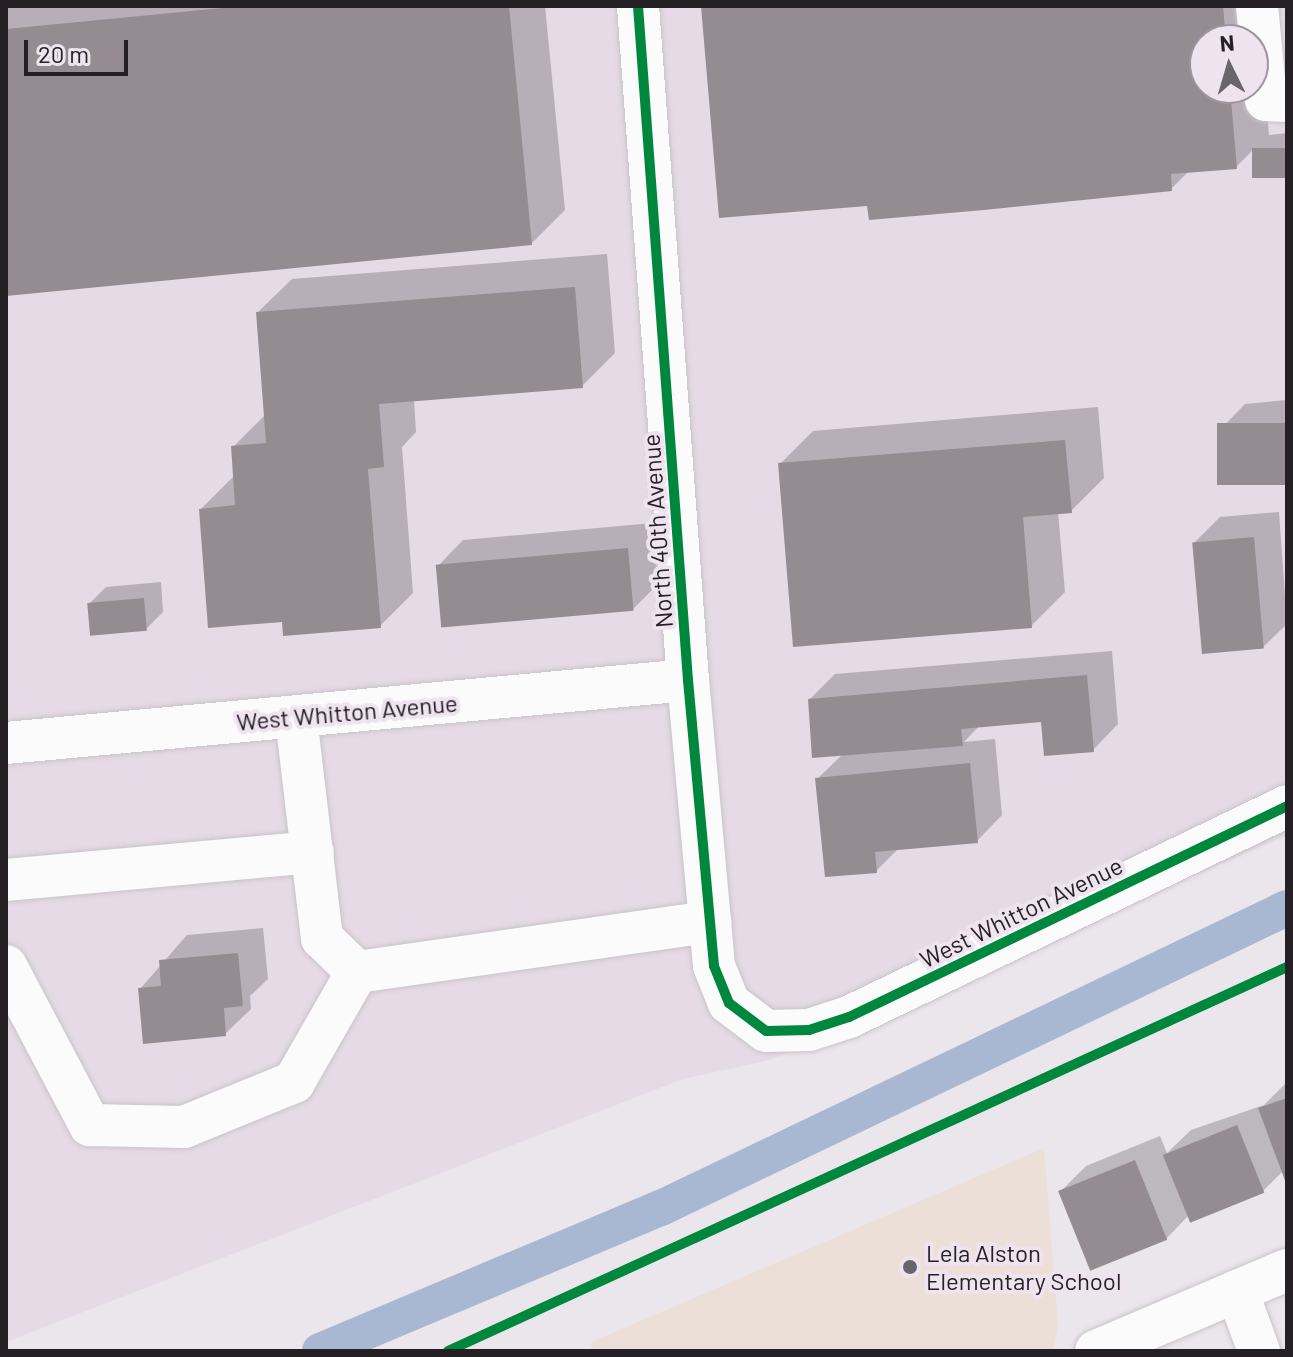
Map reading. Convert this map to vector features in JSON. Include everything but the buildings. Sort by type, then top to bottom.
[{"type":"street","name":"North 40th Avenue","points":[[638,6],[688,680],[714,966],[729,1003],[766,1031]]},
{"type":"street","points":[[1257,6],[1266,100],[1287,101]]},
{"type":"street","name":"West Whitton Avenue","points":[[6,743],[688,680]]},
{"type":"street","points":[[296,717],[322,938],[357,972]]},
{"type":"street","name":"West Whitton Avenue","points":[[766,1031],[809,1030],[849,1017],[1287,806]]},
{"type":"street","points":[[6,880],[313,852]]},
{"type":"street","points":[[357,972],[710,922]]},
{"type":"street","points":[[6,966],[90,1125],[184,1127],[294,1082],[357,972]]},
{"type":"street","points":[[1096,1351],[1287,1270]]},
{"type":"street","points":[[1237,1291],[1259,1351]]},
{"type":"shaded area","points":[[6,6],[1287,6],[1287,835],[770,1060],[683,1079],[6,1342]]},
{"type":"shaded area","name":"Lela Alston Elementary School","points":[[1044,1148],[1058,1325],[1053,1351],[592,1351],[591,1342]]},
{"type":"waterway","points":[[320,1351],[661,1208],[1287,908]]},
{"type":"cycle path","points":[[638,6],[688,680],[714,966],[729,1003],[766,1031],[809,1030],[849,1017],[1287,806]]},
{"type":"cycle path","points":[[448,1351],[1287,967]]},
{"type":"place","name":"Lela Alston Elementary School","points":[[910,1267]]}]
